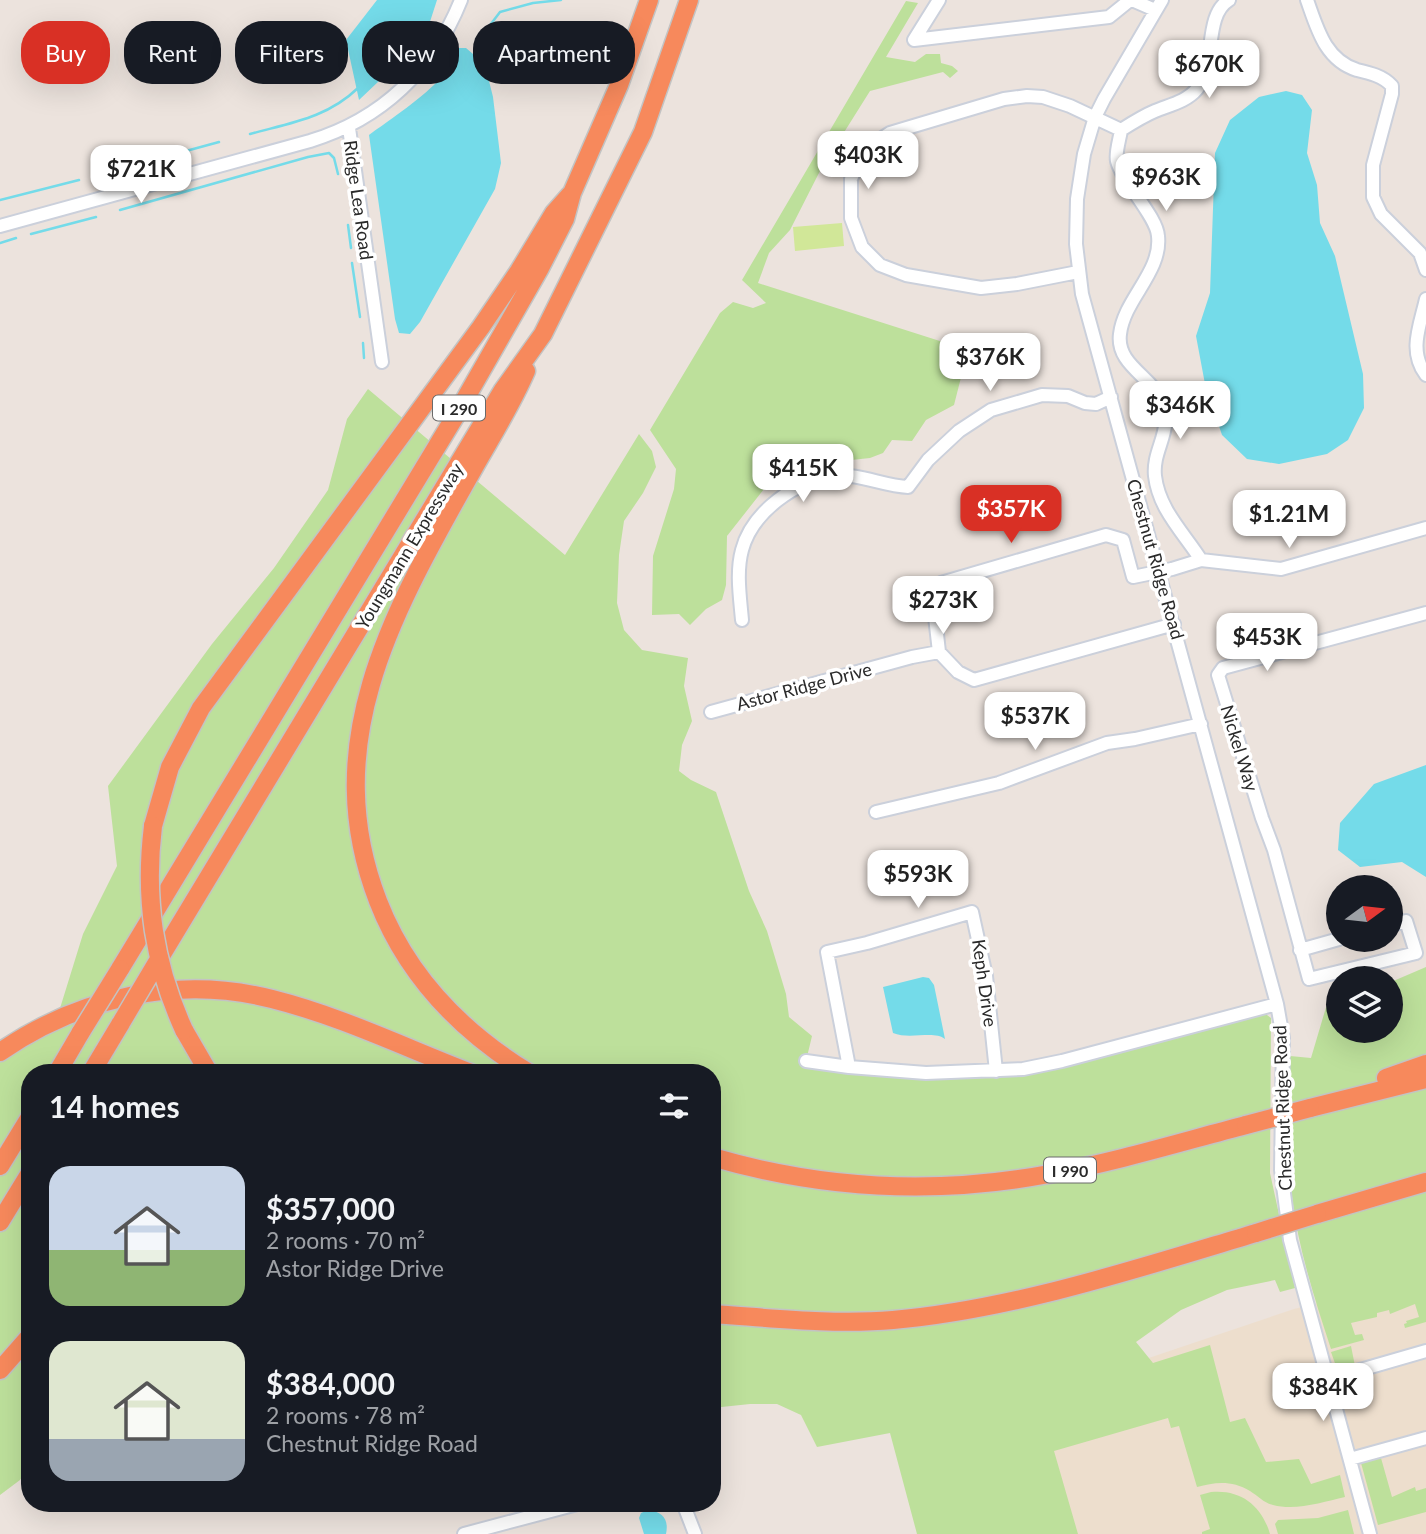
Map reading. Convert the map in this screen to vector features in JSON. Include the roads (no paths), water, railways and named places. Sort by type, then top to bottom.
[{"type":"highway","name":"Youngmann Expressway","points":[[62,1064],[516,312],[565,219],[572,193],[614,96],[649,0]]},
{"type":"highway","name":"Youngmann Expressway","points":[[96,1064],[503,390],[543,334],[643,132],[689,0]]},
{"type":"highway","points":[[204,1064],[184,1030],[163,978],[152,929],[149,880],[153,826],[170,767],[184,736],[205,701],[481,327],[554,213],[572,193]]},
{"type":"highway","points":[[516,1064],[464,1026],[430,990],[402,950],[380,907],[365,860],[356,811],[355,779],[361,714],[381,651],[453,506],[514,398],[543,334]]},
{"type":"highway","points":[[0,1052],[41,1026],[96,1004],[141,994],[205,989],[239,992],[289,1004],[447,1064]]},
{"type":"highway","points":[[1332,1102],[1426,1064]]},
{"type":"highway","name":"I 990","points":[[721,1159],[772,1172],[821,1180],[891,1186],[952,1186],[1005,1181],[1069,1171],[1426,1079]]},
{"type":"highway","points":[[0,1166],[21,1132]]},
{"type":"highway","points":[[721,1315],[794,1320],[891,1320],[949,1313],[1084,1284],[1426,1182]]},
{"type":"highway","points":[[0,1222],[21,1188]]},
{"type":"highway","points":[[0,1370],[21,1346]]},
{"type":"street","name":"Ridge Lea Road","points":[[382,362],[349,128],[388,101],[412,78],[437,48],[461,0]]},
{"type":"street","points":[[939,0],[914,40],[1109,18],[1131,0],[1158,5]]},
{"type":"street","points":[[1121,130],[1156,110],[1180,102],[1197,89],[1206,74],[1218,10],[1229,0]]},
{"type":"street","points":[[1307,0],[1318,30],[1334,57],[1343,65],[1383,78],[1392,86],[1373,165],[1373,197],[1381,214],[1420,253],[1426,270]]},
{"type":"street","name":"Chestnut Ridge Road","points":[[1158,5],[1095,117],[1084,154],[1077,199],[1078,272],[1277,1004],[1283,1038],[1282,1182],[1290,1240],[1370,1534]]},
{"type":"street","points":[[1078,272],[981,288],[906,275],[880,265],[862,247],[850,218],[851,179],[863,151],[890,132],[1004,99],[1043,97],[1121,130]]},
{"type":"street","points":[[0,226],[349,128]]},
{"type":"street","points":[[1121,130],[1117,160],[1159,234],[1157,256],[1123,319],[1119,338],[1130,366],[1155,388],[1163,402],[1167,423],[1155,463],[1155,479],[1176,528],[1201,560]]},
{"type":"street","points":[[1426,299],[1415,341],[1415,353],[1426,375]]},
{"type":"street","points":[[742,620],[738,585],[742,550],[753,525],[779,499],[802,484],[834,475],[908,487],[928,460],[959,430],[991,410],[1042,395],[1068,396],[1096,404],[1111,397]]},
{"type":"street","points":[[1174,624],[974,680],[958,672],[939,652],[933,599],[941,583],[1105,535],[1123,540],[1133,577],[1201,560],[1281,569],[1426,528]]},
{"type":"street","name":"Nickel Way","points":[[1404,922],[1416,953],[1309,979],[1274,850],[1218,675],[1223,668],[1426,613]]},
{"type":"street","name":"Astor Ridge Drive","points":[[711,712],[939,652]]},
{"type":"street","points":[[876,813],[999,783],[1107,743],[1201,724]]},
{"type":"street","name":"Keph Drive","points":[[849,1067],[827,952],[972,912],[986,976],[996,1071]]},
{"type":"street","points":[[1300,950],[1326,943]]},
{"type":"street","points":[[806,1061],[926,1073],[996,1071],[1062,1061],[1277,1004]]},
{"type":"street","points":[[1329,1379],[1426,1352]]},
{"type":"street","points":[[1350,1459],[1426,1438]]},
{"type":"street","points":[[464,1534],[547,1512]]},
{"type":"street","points":[[686,1512],[695,1534]]},
{"type":"water","points":[[377,0],[437,0],[430,21],[362,21],[362,84],[376,84],[359,100],[348,37]]},
{"type":"water","points":[[459,48],[466,48],[473,54],[473,84],[490,84],[501,163],[495,189],[420,322],[410,334],[399,333],[369,135],[435,84],[459,84]]},
{"type":"water","points":[[1286,91],[1302,95],[1312,110],[1307,153],[1317,185],[1320,223],[1335,256],[1363,374],[1364,408],[1348,440],[1327,454],[1279,464],[1247,459],[1222,435],[1205,384],[1196,336],[1210,293],[1215,153],[1230,120],[1259,97]]},
{"type":"water","points":[[1426,765],[1426,877],[1402,862],[1360,867],[1338,850],[1340,823],[1374,784]]},
{"type":"water","points":[[923,977],[929,978],[934,985],[945,1039],[935,1035],[907,1036],[893,1033],[883,987]]},
{"type":"water","points":[[658,1512],[664,1517],[667,1524],[666,1534],[644,1534],[639,1518],[641,1513]]},
{"type":"waterway","points":[[493,21],[500,12],[533,3],[561,0]]},
{"type":"waterway","points":[[250,134],[321,113],[358,88]]},
{"type":"waterway","points":[[109,172],[219,142]]},
{"type":"waterway","points":[[120,210],[329,153],[334,158],[338,174]]},
{"type":"waterway","points":[[0,200],[79,180]]},
{"type":"waterway","points":[[31,234],[96,217]]},
{"type":"waterway","points":[[348,225],[351,248]]},
{"type":"waterway","points":[[0,243],[16,238]]},
{"type":"waterway","points":[[352,263],[360,317]]},
{"type":"waterway","points":[[363,343],[364,358]]}]
